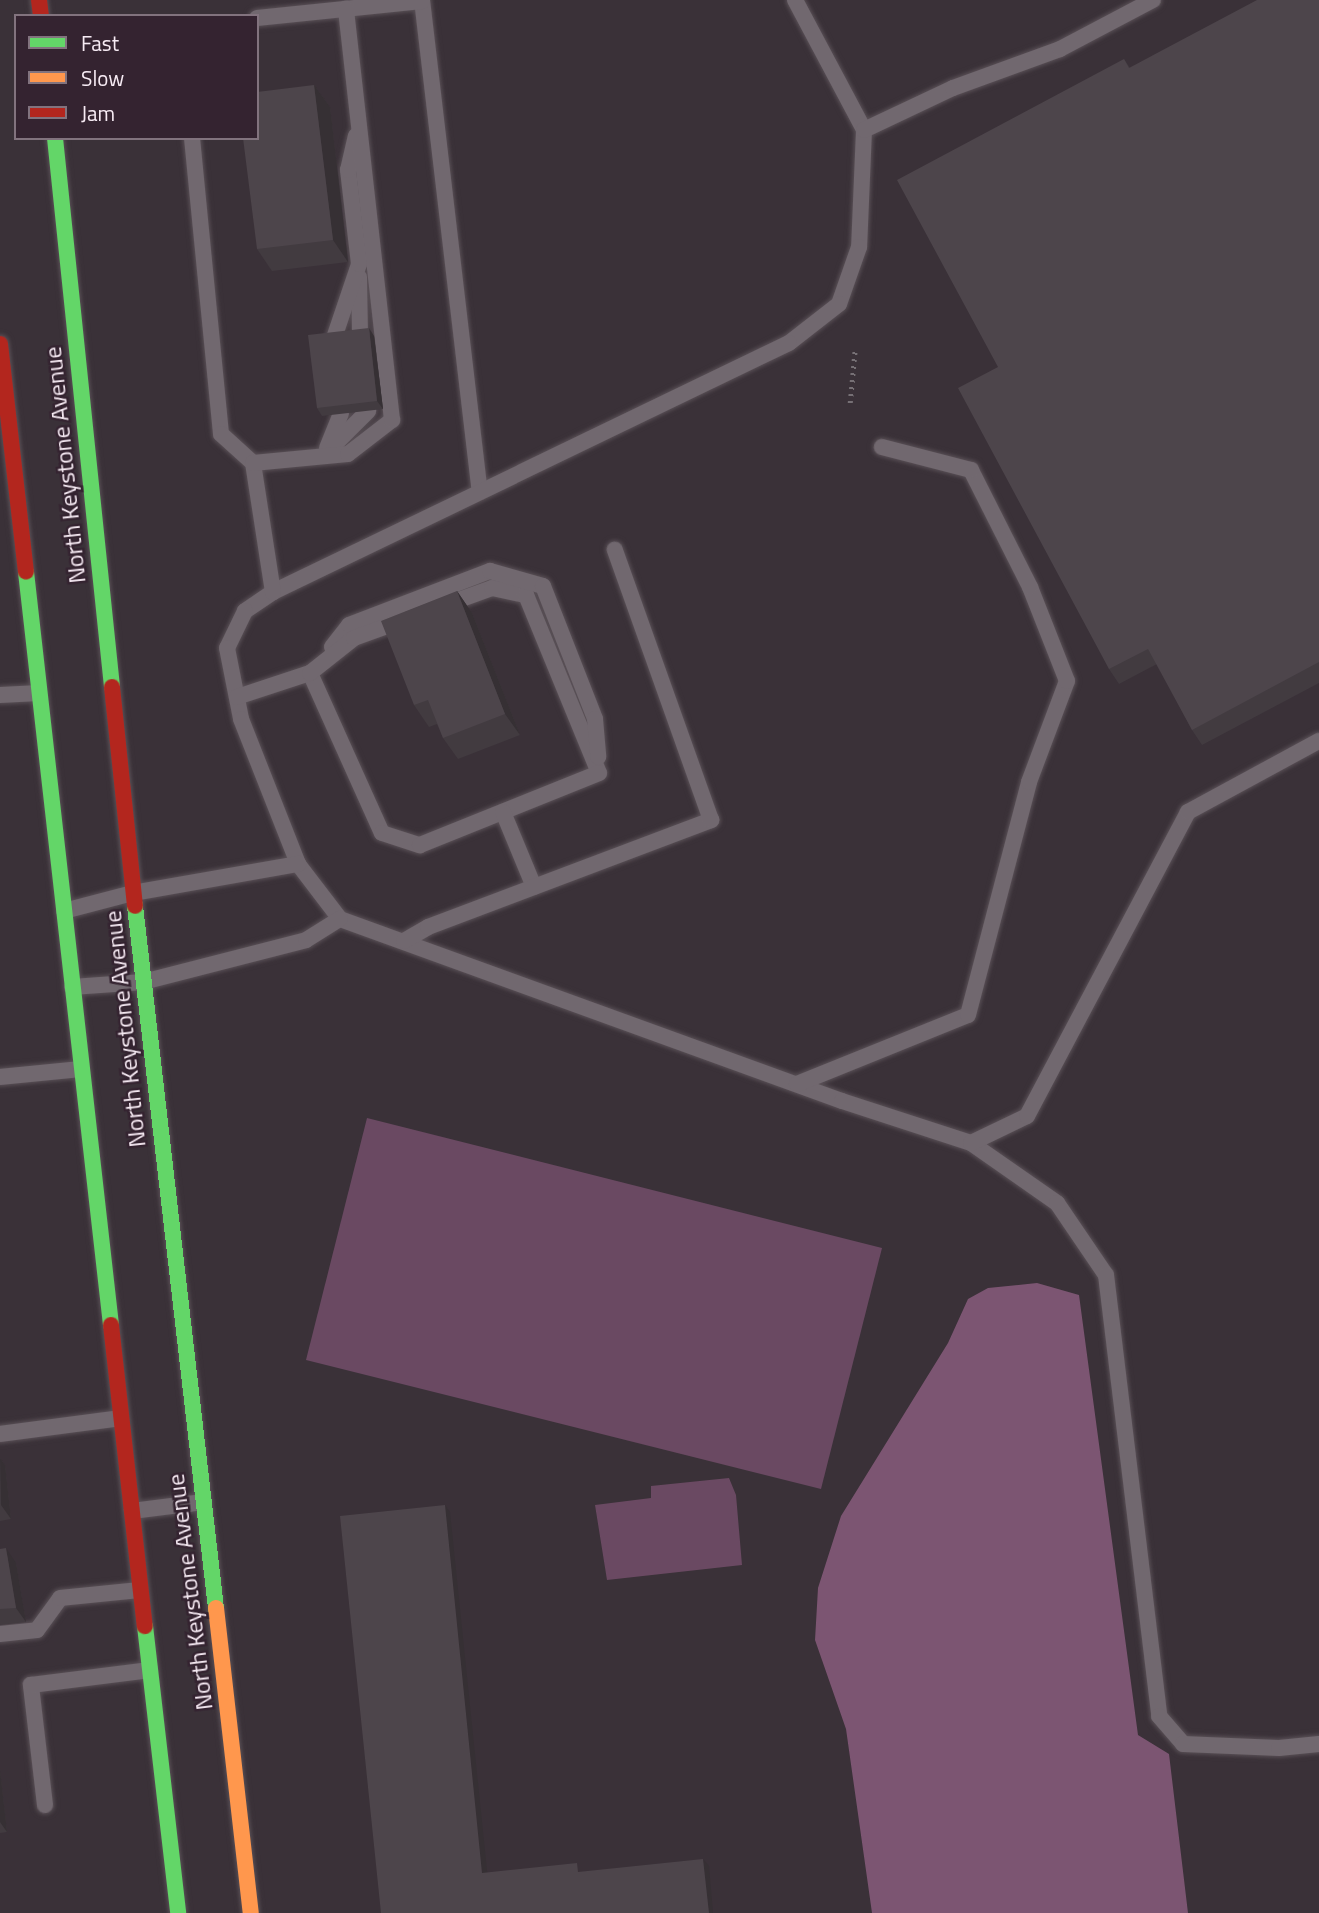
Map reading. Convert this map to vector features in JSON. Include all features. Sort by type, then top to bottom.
[{"type":"main road","name":"North Keystone Avenue","points":[[55,140],[133,893],[251,1913]]},
{"type":"main road","name":"North Keystone Avenue","points":[[0,344],[17,554],[39,692],[178,1913]]},
{"type":"lane","points":[[795,0],[864,131],[859,247],[839,304],[789,343],[272,592],[245,611],[227,648],[237,697],[298,864],[340,919],[797,1084],[971,1143],[1057,1203],[1106,1275],[1159,1716],[1183,1744],[1279,1748],[1319,1744]]},
{"type":"lane","points":[[864,131],[953,88],[1060,49],[1153,0]]},
{"type":"lane","points":[[259,18],[422,1],[480,492]]},
{"type":"lane","points":[[253,463],[348,454],[392,420],[346,9]]},
{"type":"lane","points":[[359,123],[348,170],[359,264],[360,337]]},
{"type":"lane","points":[[192,140],[221,434],[253,463],[272,592]]},
{"type":"lane","points":[[333,341],[359,264]]},
{"type":"lane","points":[[323,456],[368,411]]},
{"type":"lane","points":[[323,456],[341,414]]},
{"type":"lane","points":[[797,1084],[968,1015],[1030,782],[1067,681],[1030,587],[971,470],[882,447]]},
{"type":"lane","points":[[404,941],[534,887],[711,820],[615,550]]},
{"type":"lane","points":[[237,697],[310,673],[354,638],[492,588],[526,595],[587,721],[599,773],[420,845],[382,833],[310,673]]},
{"type":"lane","points":[[0,695],[39,692]]},
{"type":"lane","points":[[971,1143],[1027,1116],[1188,812],[1319,741]]},
{"type":"lane","points":[[503,812],[534,887]]},
{"type":"lane","points":[[63,911],[133,893],[298,864]]},
{"type":"lane","points":[[72,986],[143,982],[306,940],[340,919]]},
{"type":"lane","points":[[0,1077],[81,1069]]},
{"type":"lane","points":[[0,1434],[121,1418]]},
{"type":"lane","points":[[131,1511],[203,1502]]},
{"type":"lane","points":[[0,1634],[37,1630],[60,1598],[140,1590]]},
{"type":"lane","points":[[45,1805],[30,1685],[150,1670]]},
{"type":"path","points":[[850,403],[855,349]]},
{"type":"shaded area","points":[[367,1118],[882,1248],[821,1489],[306,1360]]},
{"type":"shaded area","points":[[1037,1283],[1079,1295],[1138,1735],[1169,1754],[1188,1913],[872,1913],[846,1729],[815,1640],[818,1588],[841,1516],[948,1343],[968,1299],[988,1288]]},
{"type":"shaded area","points":[[729,1478],[736,1495],[742,1565],[607,1580],[595,1505],[651,1498],[651,1486]]},
{"type":"building","points":[[1257,0],[1319,0],[1319,662],[1192,730],[1148,649],[1109,669],[958,388],[998,367],[897,180],[1124,59],[1129,68]]},
{"type":"building","points":[[314,85],[333,240],[257,249],[243,140],[259,140],[259,92]]},
{"type":"building","points":[[369,328],[377,401],[317,408],[308,335]]},
{"type":"building","points":[[457,591],[505,714],[443,738],[428,700],[414,705],[381,621]]},
{"type":"building","points":[[445,1505],[482,1873],[577,1863],[578,1872],[703,1859],[709,1913],[381,1913],[340,1516]]},
{"type":"building","points":[[6,1548],[16,1608],[0,1609],[0,1549]]},
{"type":"traffic: fast","points":[[55,140],[112,687]]},
{"type":"traffic: fast","points":[[26,572],[111,1325]]},
{"type":"traffic: fast","points":[[135,906],[216,1608]]},
{"type":"traffic: fast","points":[[145,1626],[178,1913]]},
{"type":"traffic: slow","points":[[216,1608],[251,1913]]},
{"type":"traffic: jam","points":[[39,0],[41,14]]},
{"type":"traffic: jam","points":[[0,344],[26,572]]},
{"type":"traffic: jam","points":[[112,687],[135,906]]},
{"type":"traffic: jam","points":[[111,1325],[145,1626]]}]
